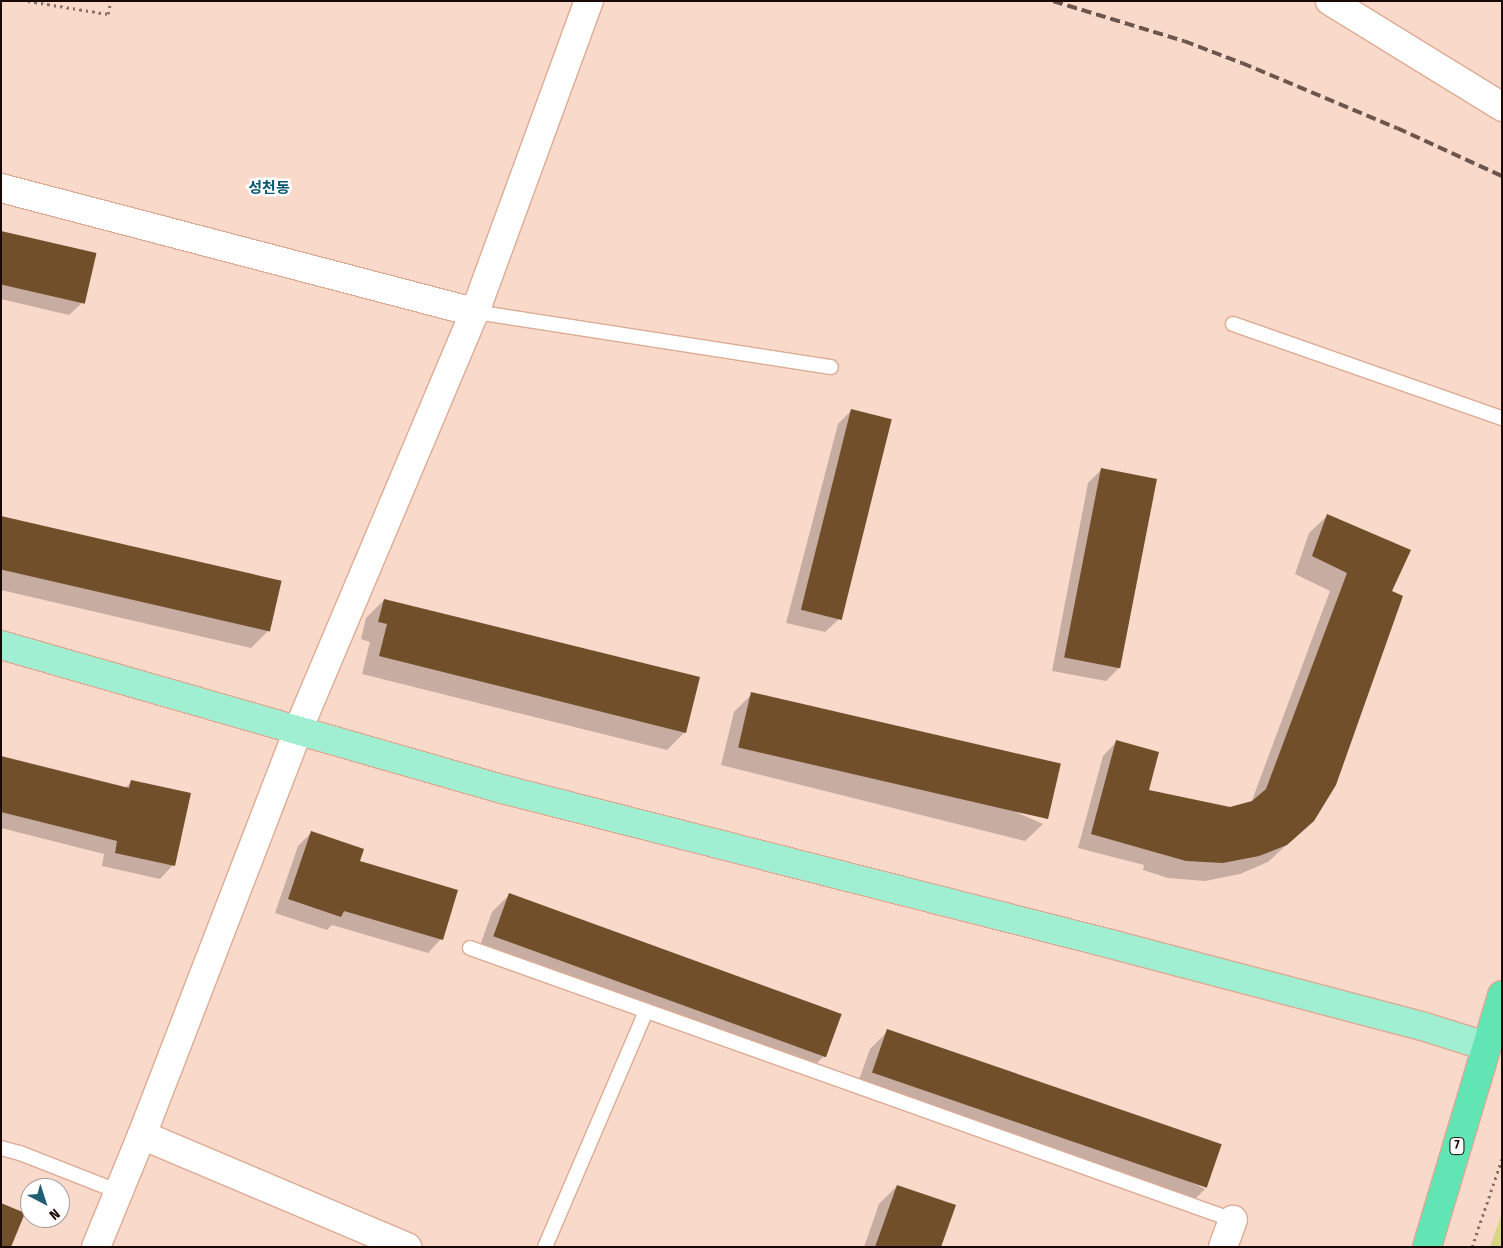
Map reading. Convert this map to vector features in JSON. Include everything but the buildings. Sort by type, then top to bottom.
[{"type":"highway","name":"7","points":[[1427,1247],[1502,995]]},
{"type":"main road","points":[[1,645],[502,789],[1111,944],[1422,1026],[1486,1046]]},
{"type":"street","points":[[96,1247],[142,1135],[298,730],[476,312],[589,1]]},
{"type":"street","points":[[1330,1],[1502,107]]},
{"type":"street","points":[[1,188],[476,312]]},
{"type":"street","points":[[142,1135],[407,1247]]},
{"type":"street","points":[[1223,1247],[1233,1220]]},
{"type":"lane","points":[[476,312],[831,367]]},
{"type":"lane","points":[[1233,324],[1502,418]]},
{"type":"lane","points":[[470,948],[1233,1220]]},
{"type":"lane","points":[[545,1247],[646,1011]]},
{"type":"lane","points":[[1,1148],[20,1153],[118,1191]]},
{"type":"path","points":[[28,1],[108,14],[111,1]]},
{"type":"path","points":[[1472,1247],[1502,1159]]},
{"type":"shaded area","points":[[1502,1213],[1502,1247],[1490,1247]]},
{"type":"railway","points":[[1053,1],[1184,41],[1242,63],[1397,128],[1502,176]]},
{"type":"district","name":"성천동","points":[[269,189]]}]
